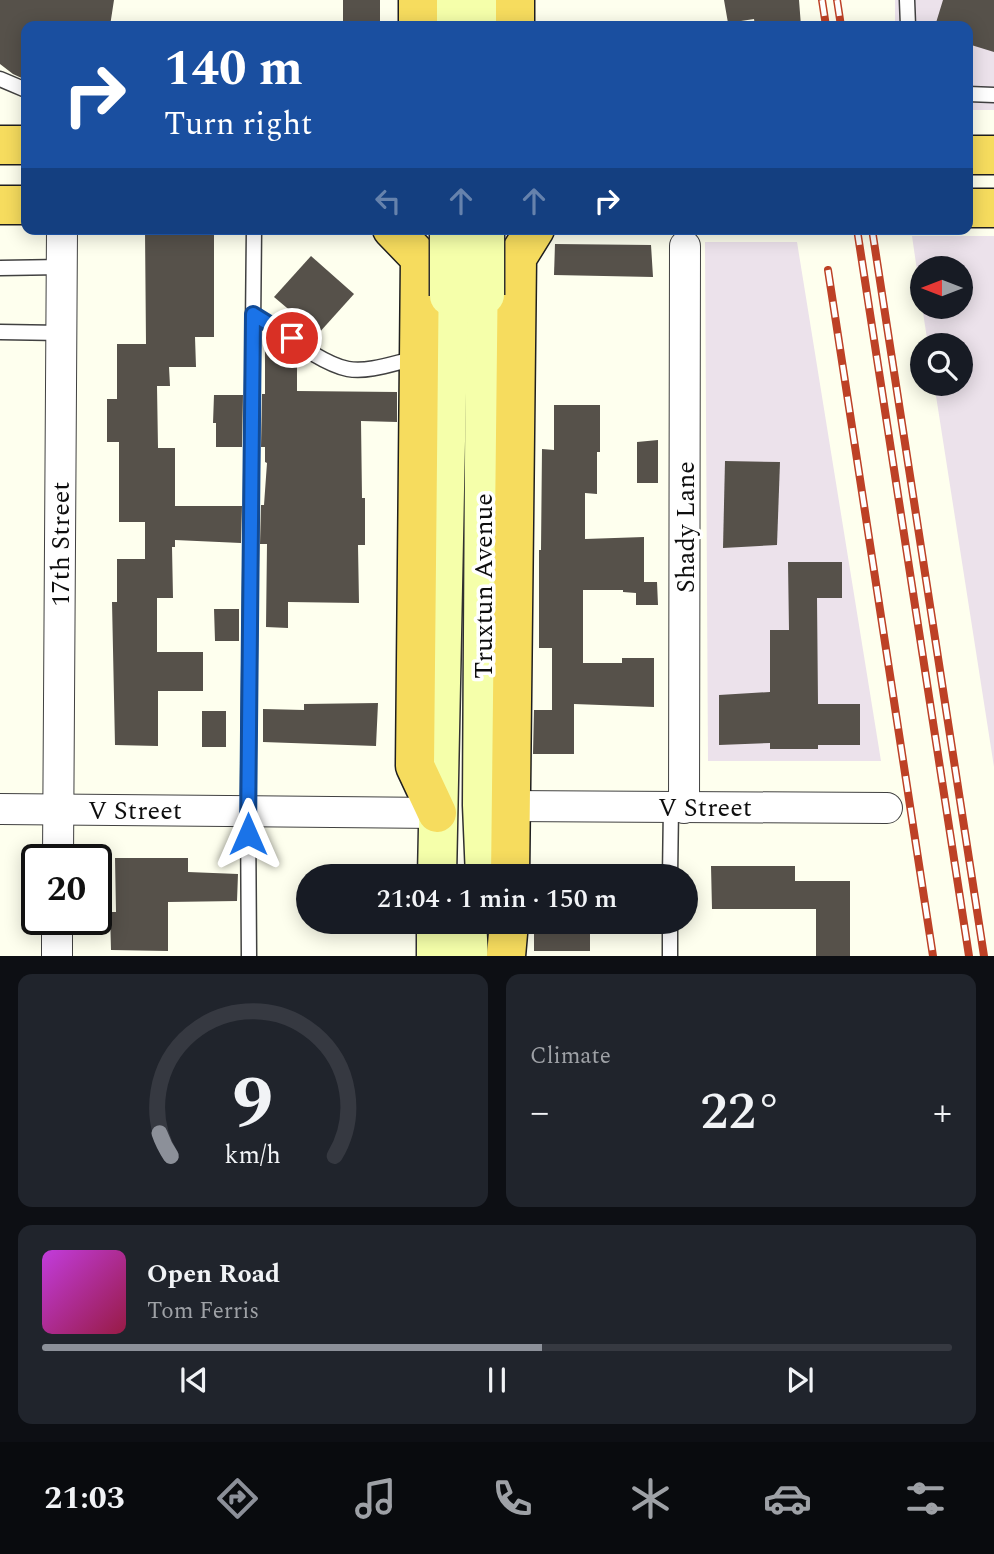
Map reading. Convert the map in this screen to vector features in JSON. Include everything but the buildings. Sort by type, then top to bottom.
[{"type":"highway","points":[[418,0],[418,21]]},
{"type":"highway","points":[[515,0],[515,21]]},
{"type":"highway","points":[[0,145],[21,145]]},
{"type":"highway","points":[[973,155],[994,155]]},
{"type":"highway","points":[[0,205],[21,205]]},
{"type":"highway","points":[[973,208],[994,208]]},
{"type":"highway","points":[[398,235],[420,258],[415,766],[437,813]]},
{"type":"highway","points":[[420,258],[526,244],[497,806],[508,864]]},
{"type":"highway","points":[[506,956],[508,934]]},
{"type":"main road","points":[[449,0],[450,21]]},
{"type":"main road","points":[[485,0],[485,21]]},
{"type":"main road","points":[[451,235],[467,296]]},
{"type":"main road","points":[[467,296],[483,235]]},
{"type":"main road","name":"Truxtun Avenue","points":[[467,296],[497,806],[487,864]]},
{"type":"main road","name":"Truxtun Avenue","points":[[437,864],[437,813],[467,296]]},
{"type":"main road","points":[[437,813],[459,837],[465,853],[465,864]]},
{"type":"main road","points":[[436,934],[436,956]]},
{"type":"main road","points":[[468,934],[469,956]]},
{"type":"main road","points":[[487,934],[488,956]]},
{"type":"street","name":"17th Street","points":[[58,844],[62,235]]},
{"type":"street","name":"Shady Lane","points":[[677,807],[685,246]]},
{"type":"street","name":"V Street","points":[[497,806],[887,808]]},
{"type":"street","name":"V Street","points":[[0,809],[437,813]]},
{"type":"street","points":[[57,935],[57,956]]},
{"type":"lane","points":[[907,0],[908,21]]},
{"type":"lane","points":[[0,79],[21,88]]},
{"type":"lane","points":[[973,94],[994,95]]},
{"type":"lane","points":[[249,956],[254,235]]},
{"type":"lane","points":[[0,268],[62,267]]},
{"type":"lane","points":[[253,314],[330,363],[349,369],[419,357]]},
{"type":"lane","points":[[0,332],[62,333]]},
{"type":"lane","points":[[671,864],[677,807]]},
{"type":"lane","points":[[670,934],[670,956]]},
{"type":"shaded area","points":[[895,0],[994,0],[994,110],[973,110],[973,21],[895,21]]},
{"type":"shaded area","points":[[912,236],[994,236],[994,767],[936,396],[973,396],[973,333],[926,333],[924,319],[973,319],[973,256],[915,256]]},
{"type":"shaded area","points":[[705,242],[797,242],[881,761],[708,761]]},
{"type":"railway","points":[[822,0],[825,21]]},
{"type":"railway","points":[[837,0],[840,21]]},
{"type":"railway","points":[[858,235],[969,956]]},
{"type":"railway","points":[[873,235],[984,956]]},
{"type":"railway","points":[[828,270],[933,956]]},
{"type":"route","points":[[248,834],[253,314],[292,338]]}]
